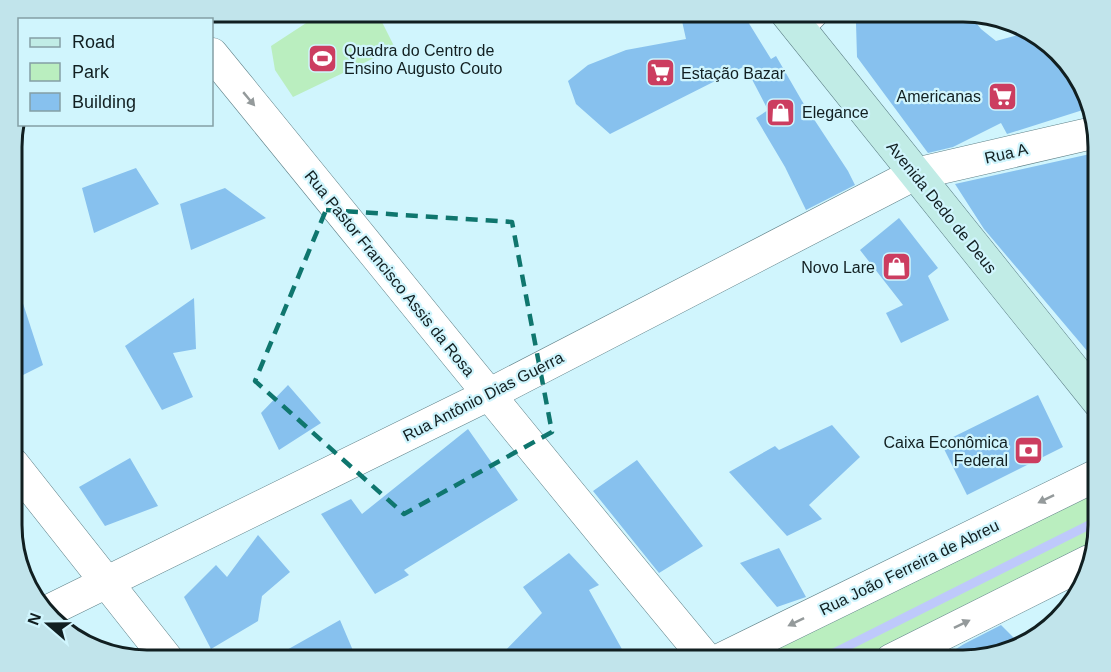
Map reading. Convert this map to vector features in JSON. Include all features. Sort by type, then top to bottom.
[{"type":"main road","name":"Avenida Dedo de Deus","points":[[803,22],[915,174],[1088,388]]},
{"type":"street","name":"Rua Pastor Francisco Assis da Rosa","points":[[213,55],[697,649]]},
{"type":"street","name":"Rua A","points":[[915,174],[1087,134]]},
{"type":"street","name":"Rua Antônio Dias Guerra","points":[[78,597],[488,395],[915,174]]},
{"type":"street","points":[[22,476],[160,650]]},
{"type":"street","name":"Rua João Ferreira de Abreu","points":[[741,649],[1088,479]]},
{"type":"street","points":[[913,649],[1082,565]]},
{"type":"highlighted area","points":[[326,210],[512,222],[552,432],[404,514],[255,381]]},
{"type":"green space","name":"Quadra do Centro de Ensino Augusto Couto","points":[[308,22],[382,22],[395,48],[293,97],[275,70],[271,46]]},
{"type":"green space","points":[[1088,496],[1087,544],[880,649],[771,649]]},
{"type":"building","points":[[682,22],[748,22],[771,59],[776,56],[855,185],[806,210],[785,167],[756,118],[768,110],[745,66],[610,134],[576,104],[568,81],[588,65],[626,50],[686,39]]},
{"type":"building","points":[[963,22],[977,24],[996,41],[1018,35],[1052,59],[1076,92],[1083,110],[1007,134],[1001,123],[953,147],[928,153],[857,57],[856,23]]},
{"type":"building","points":[[1088,154],[1088,352],[984,229],[955,184]]},
{"type":"building","points":[[136,168],[159,204],[94,233],[82,188]]},
{"type":"building","points":[[225,188],[266,218],[191,250],[180,204]]},
{"type":"building","points":[[899,218],[938,268],[928,276],[949,320],[901,343],[886,313],[903,305],[860,250]]},
{"type":"building","points":[[194,298],[196,349],[173,353],[193,397],[162,410],[125,346]]},
{"type":"building","points":[[22,300],[43,365],[22,376]]},
{"type":"building","points":[[288,385],[321,423],[279,450],[261,413]]},
{"type":"building","points":[[1038,395],[1063,447],[967,495],[941,443]]},
{"type":"building","points":[[832,425],[860,457],[809,505],[822,519],[787,536],[729,472],[775,446],[779,450]]},
{"type":"building","points":[[468,429],[518,500],[404,570],[409,575],[375,594],[321,514],[351,499],[362,514]]},
{"type":"building","points":[[130,458],[158,506],[105,526],[79,487]]},
{"type":"building","points":[[637,460],[703,546],[659,573],[593,491]]},
{"type":"building","points":[[258,535],[290,572],[262,596],[258,621],[211,649],[184,597],[216,565],[227,577]]},
{"type":"building","points":[[779,548],[806,597],[777,607],[740,563]]},
{"type":"building","points":[[569,553],[599,585],[589,590],[622,649],[506,650],[542,613],[523,587]]},
{"type":"building","points":[[340,620],[353,650],[287,650]]},
{"type":"building","points":[[1001,625],[1014,638],[988,647],[956,649]]},
{"type":"waterway","points":[[842,649],[1088,526]]},
{"type":"place","name":"Quadra do Centro de Ensino Augusto Couto","points":[[323,59]]},
{"type":"place","name":"Estação Bazar","points":[[660,73]]},
{"type":"place","name":"Americanas","points":[[1002,96]]},
{"type":"place","name":"Elegance","points":[[781,112]]},
{"type":"place","name":"Novo Lare","points":[[896,267]]},
{"type":"place","name":"Caixa Econômica Federal","points":[[1029,451]]}]
